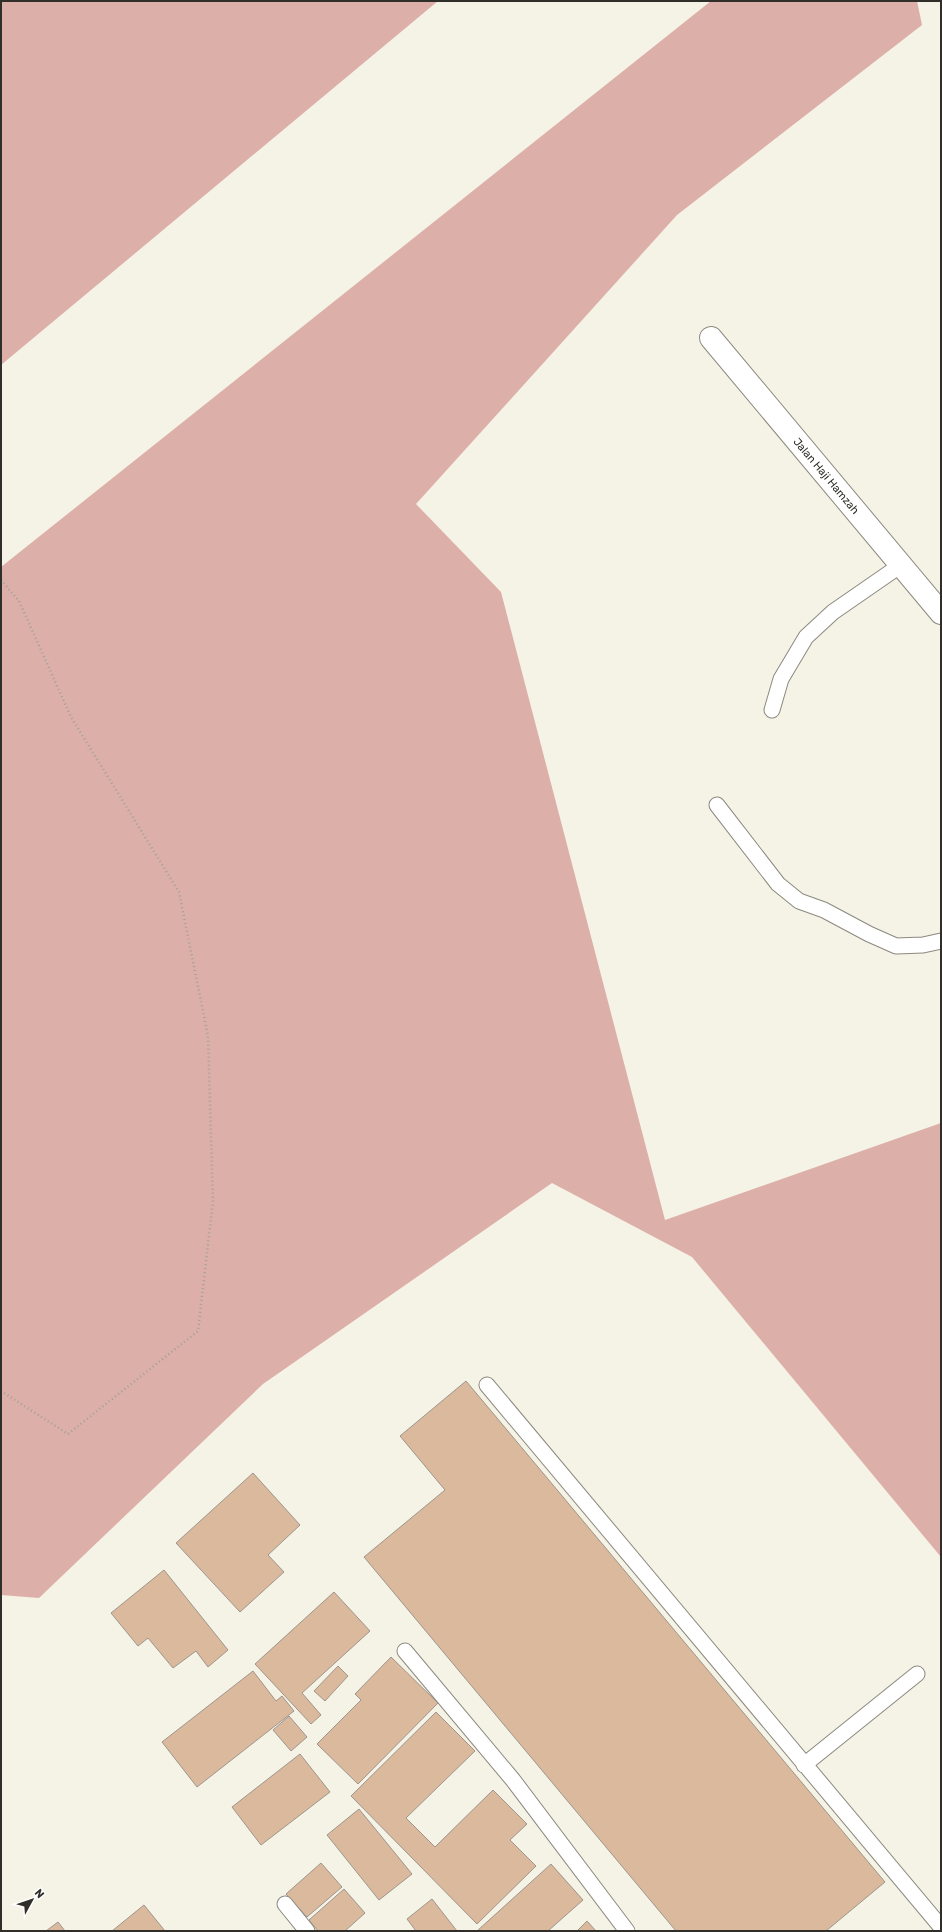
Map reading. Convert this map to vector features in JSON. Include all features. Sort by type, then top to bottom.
[{"type":"street","name":"Jalan Haji Hamzah","points":[[711,338],[941,614]]},
{"type":"lane","points":[[772,710],[781,679],[806,637],[833,612],[901,565]]},
{"type":"lane","points":[[717,805],[778,884],[799,901],[824,910],[869,934],[896,946],[923,945],[941,941]]},
{"type":"lane","points":[[487,1385],[804,1766],[941,1927]]},
{"type":"lane","points":[[405,1651],[514,1780],[626,1931]]},
{"type":"lane","points":[[804,1766],[917,1674]]},
{"type":"lane","points":[[286,1904],[307,1931]]},
{"type":"path","points":[[1,580],[19,601],[71,717],[179,892],[208,1036],[213,1201],[198,1331],[68,1434],[1,1391]]},
{"type":"shaded area","points":[[1,1],[438,1],[1,365]]},
{"type":"shaded area","points":[[711,1],[917,1],[922,25],[677,215],[416,504],[501,592],[665,1220],[941,1123],[941,1557],[692,1257],[552,1183],[263,1384],[39,1598],[1,1595],[1,567]]},
{"type":"building","points":[[466,1381],[885,1882],[826,1931],[676,1931],[364,1557],[445,1490],[400,1436]]},
{"type":"building","points":[[253,1473],[300,1525],[268,1555],[284,1572],[240,1612],[176,1543]]},
{"type":"building","points":[[164,1570],[228,1650],[208,1667],[196,1651],[173,1668],[148,1638],[138,1646],[111,1613]]},
{"type":"building","points":[[334,1592],[370,1631],[302,1693],[321,1715],[311,1724],[255,1664]]},
{"type":"building","points":[[391,1657],[438,1703],[358,1784],[317,1744],[361,1700],[355,1694]]},
{"type":"building","points":[[338,1666],[348,1676],[325,1701],[314,1691]]},
{"type":"building","points":[[253,1671],[276,1701],[282,1696],[294,1711],[197,1787],[162,1742]]},
{"type":"building","points":[[436,1712],[475,1751],[406,1818],[435,1847],[493,1790],[527,1824],[510,1840],[536,1866],[477,1924],[351,1796]]},
{"type":"building","points":[[289,1716],[307,1737],[291,1751],[273,1730]]},
{"type":"building","points":[[300,1754],[330,1792],[261,1845],[232,1807]]},
{"type":"building","points":[[359,1809],[412,1874],[379,1900],[327,1835]]},
{"type":"building","points":[[321,1863],[342,1887],[307,1917],[286,1894]]},
{"type":"building","points":[[551,1864],[583,1900],[548,1931],[477,1931]]},
{"type":"building","points":[[344,1889],[365,1913],[345,1931],[318,1931],[309,1920]]},
{"type":"building","points":[[432,1899],[457,1931],[416,1931],[407,1919]]},
{"type":"building","points":[[144,1905],[165,1931],[112,1931]]},
{"type":"building","points":[[587,1921],[596,1931],[577,1931]]},
{"type":"building","points":[[58,1922],[65,1931],[46,1931]]}]
